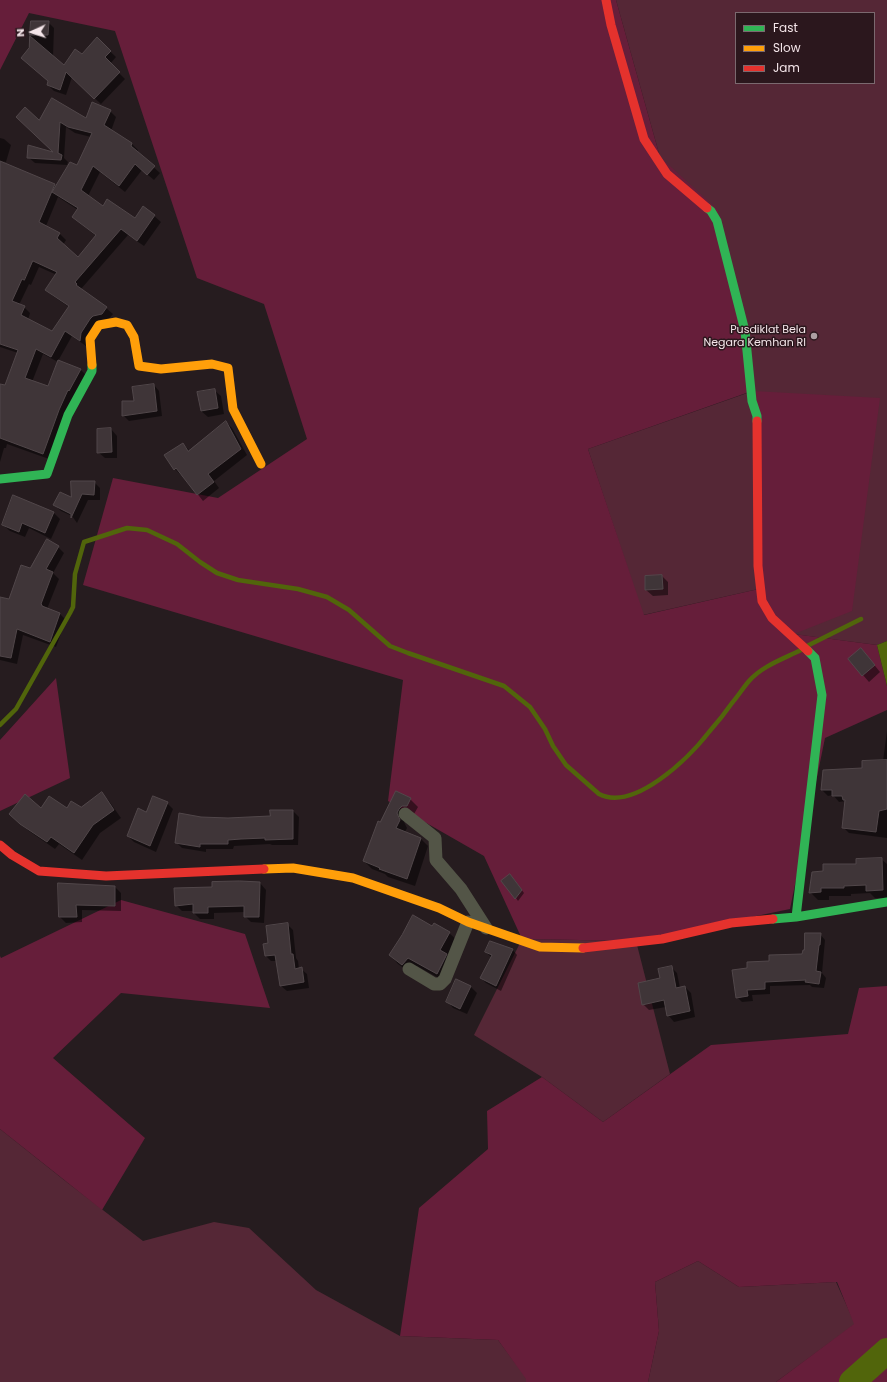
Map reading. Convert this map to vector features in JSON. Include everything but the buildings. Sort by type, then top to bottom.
[{"type":"street","points":[[606,0],[611,25],[644,139],[667,174],[711,211],[717,221],[745,331],[752,401],[757,416],[758,566],[762,601],[772,618],[815,658],[822,695],[796,917]]},
{"type":"street","points":[[0,479],[47,474],[68,415],[92,371],[90,339],[99,325],[116,322],[127,325],[134,337],[139,366],[161,369],[212,364],[228,368],[233,409],[261,464]]},
{"type":"street","points":[[404,814],[435,838],[436,860],[461,889],[486,928]]},
{"type":"street","points":[[0,845],[12,855],[39,871],[106,876],[293,868],[353,878],[439,908],[468,922],[540,947],[578,949],[662,939],[731,923],[796,917],[887,902]]},
{"type":"street","points":[[409,969],[434,984],[440,984],[445,980],[468,922]]},
{"type":"shaded area","points":[[0,0],[616,0],[660,157],[718,210],[753,391],[880,398],[852,611],[794,634],[877,645],[887,686],[887,710],[825,738],[790,909],[636,941],[522,939],[484,856],[388,801],[403,680],[83,585],[113,478],[218,498],[307,439],[264,304],[197,278],[115,31],[29,13],[0,70]],"holes":[[[752,391],[763,588],[644,615],[588,449]]]},
{"type":"shaded area","name":"Pusdiklat Bela Negara Kemhan RI","points":[[616,0],[887,0],[887,641],[877,645],[793,634],[763,588],[643,615],[588,449],[753,391],[660,157]]},
{"type":"shaded area","points":[[887,641],[887,686],[877,645]]},
{"type":"shaded area","points":[[56,678],[70,778],[0,811],[0,740]]},
{"type":"shaded area","points":[[121,900],[245,934],[270,1008],[121,993],[53,1058],[145,1138],[102,1210],[0,1129],[0,956],[1,958]]},
{"type":"shaded area","points":[[522,939],[636,941],[670,1074],[603,1122],[542,1077],[474,1035]]},
{"type":"shaded area","points":[[887,986],[887,1382],[776,1382],[854,1324],[837,1282],[739,1287],[698,1261],[655,1282],[659,1331],[648,1382],[526,1382],[526,1379],[498,1340],[400,1336],[419,1208],[488,1149],[487,1111],[542,1077],[603,1122],[711,1045],[848,1034],[859,988]]},
{"type":"shaded area","points":[[0,1129],[143,1241],[214,1222],[249,1228],[316,1290],[400,1336],[498,1340],[527,1379],[526,1382],[0,1382]]},
{"type":"shaded area","points":[[698,1261],[739,1287],[836,1282],[855,1324],[776,1382],[648,1382],[659,1331],[655,1282]]},
{"type":"waterway","points":[[0,725],[16,709],[73,607],[75,574],[84,542],[127,528],[147,530],[177,544],[217,573],[238,580],[298,589],[327,597],[349,610],[390,646],[504,686],[530,707],[566,765],[599,794],[613,798],[628,796],[660,780],[675,768],[700,743],[754,676],[773,663],[801,650]]},
{"type":"waterway","points":[[807,646],[861,619]]},
{"type":"waterway","points":[[852,1382],[887,1351]]},
{"type":"traffic: fast","points":[[707,208],[711,211],[717,221],[745,331],[752,401],[757,416],[757,421]]},
{"type":"traffic: fast","points":[[0,479],[47,474],[68,415],[92,371],[92,365]]},
{"type":"traffic: fast","points":[[796,917],[822,695],[815,658],[808,651]]},
{"type":"traffic: fast","points":[[773,919],[796,917],[887,902]]},
{"type":"traffic: slow","points":[[92,365],[90,339],[99,325],[116,322],[127,325],[134,337],[139,366],[161,369],[212,364],[228,368],[233,409],[261,464]]},
{"type":"traffic: slow","points":[[264,869],[293,868],[353,878],[439,908],[468,922],[540,947],[583,948]]},
{"type":"traffic: jam","points":[[606,0],[611,25],[644,139],[667,174],[707,208]]},
{"type":"traffic: jam","points":[[757,421],[758,566],[762,601],[772,618],[808,651]]},
{"type":"traffic: jam","points":[[0,845],[12,855],[39,871],[106,876],[264,869]]},
{"type":"traffic: jam","points":[[583,948],[662,939],[731,923],[773,919]]},
{"type":"place","name":"Pusdiklat Bela Negara Kemhan RI","points":[[814,336]]}]
